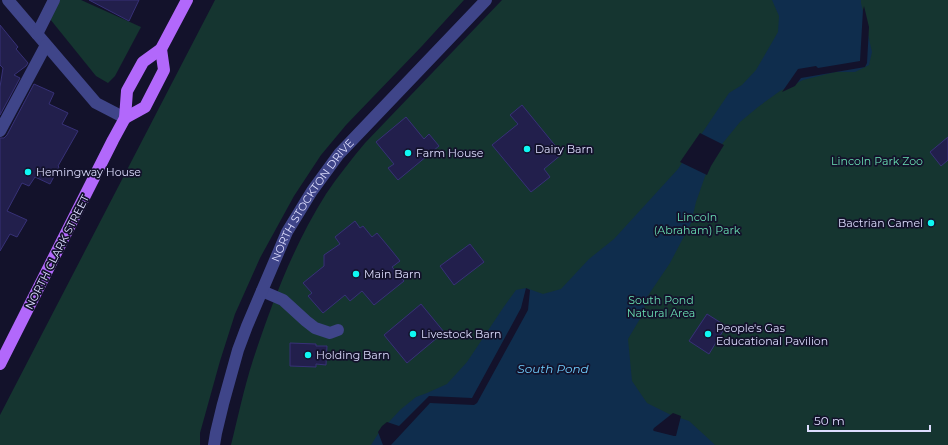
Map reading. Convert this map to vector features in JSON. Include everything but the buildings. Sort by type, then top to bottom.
[{"type":"main road","name":"NORTH CLARK STREET","points":[[0,364],[125,118],[127,91],[143,62],[162,49],[187,0]]},
{"type":"main road","points":[[125,118],[145,107],[164,70],[162,49]]},
{"type":"street","points":[[8,0],[96,103],[125,118]]},
{"type":"street","points":[[37,34],[54,0]]},
{"type":"street","name":"NORTH STOCKTON DRIVE","points":[[214,445],[223,404],[238,350],[247,326],[287,232],[312,191],[339,154],[486,0]]},
{"type":"street","points":[[0,131],[46,45]]},
{"type":"street","points":[[262,291],[284,300],[315,328],[330,333],[338,330]]},
{"type":"green space","points":[[60,0],[81,0],[141,27],[115,76],[108,83],[96,76],[50,19]]},
{"type":"green space","points":[[215,0],[464,0],[346,125],[321,155],[294,196],[260,258],[235,314],[200,433],[200,445],[0,445],[0,415]]},
{"type":"green space","name":"Lincoln (Abraham) Park","points":[[502,0],[948,0],[948,445],[231,445],[244,392],[260,339],[294,253],[314,213],[340,174],[365,143]]},
{"type":"water","name":"South Pond","points":[[772,0],[861,0],[872,52],[869,65],[855,72],[835,72],[803,80],[780,91],[740,122],[722,144],[709,165],[696,202],[691,223],[670,263],[645,300],[644,312],[628,339],[632,381],[647,403],[671,415],[689,421],[715,445],[371,445],[378,434],[400,410],[416,397],[447,384],[467,362],[516,290],[526,288],[543,294],[561,289],[589,259],[614,239],[678,169],[729,93],[742,85],[756,70],[778,32],[779,16]]},
{"type":"pier","points":[[864,6],[869,27],[867,63],[865,67],[801,78],[795,86],[782,92],[798,69],[816,66],[818,68],[860,61]]},
{"type":"pier","points":[[700,133],[724,145],[707,175],[680,162]]},
{"type":"pier","points":[[526,288],[530,290],[528,310],[477,403],[474,405],[430,403],[391,445],[383,445],[378,432],[382,426],[387,422],[399,426],[429,396],[472,398],[521,308]]},
{"type":"pier","points":[[673,413],[681,416],[676,436],[653,430],[654,428]]},
{"type":"place","name":"Dairy Barn","points":[[527,149]]},
{"type":"place","name":"Farm House","points":[[408,153]]},
{"type":"place","name":"Hemingway House","points":[[28,172]]},
{"type":"place","name":"Bactrian Camel","points":[[931,223]]},
{"type":"place","name":"Main Barn","points":[[356,274]]},
{"type":"place","name":"Livestock Barn","points":[[413,334]]},
{"type":"place","name":"People's Gas Educational Pavilion","points":[[708,334]]},
{"type":"place","name":"Holding Barn","points":[[308,355]]},
{"type":"park label","name":"Lincoln Park Zoo","points":[[877,161]]},
{"type":"park label","name":"South Pond Natural Area","points":[[661,306]]}]
